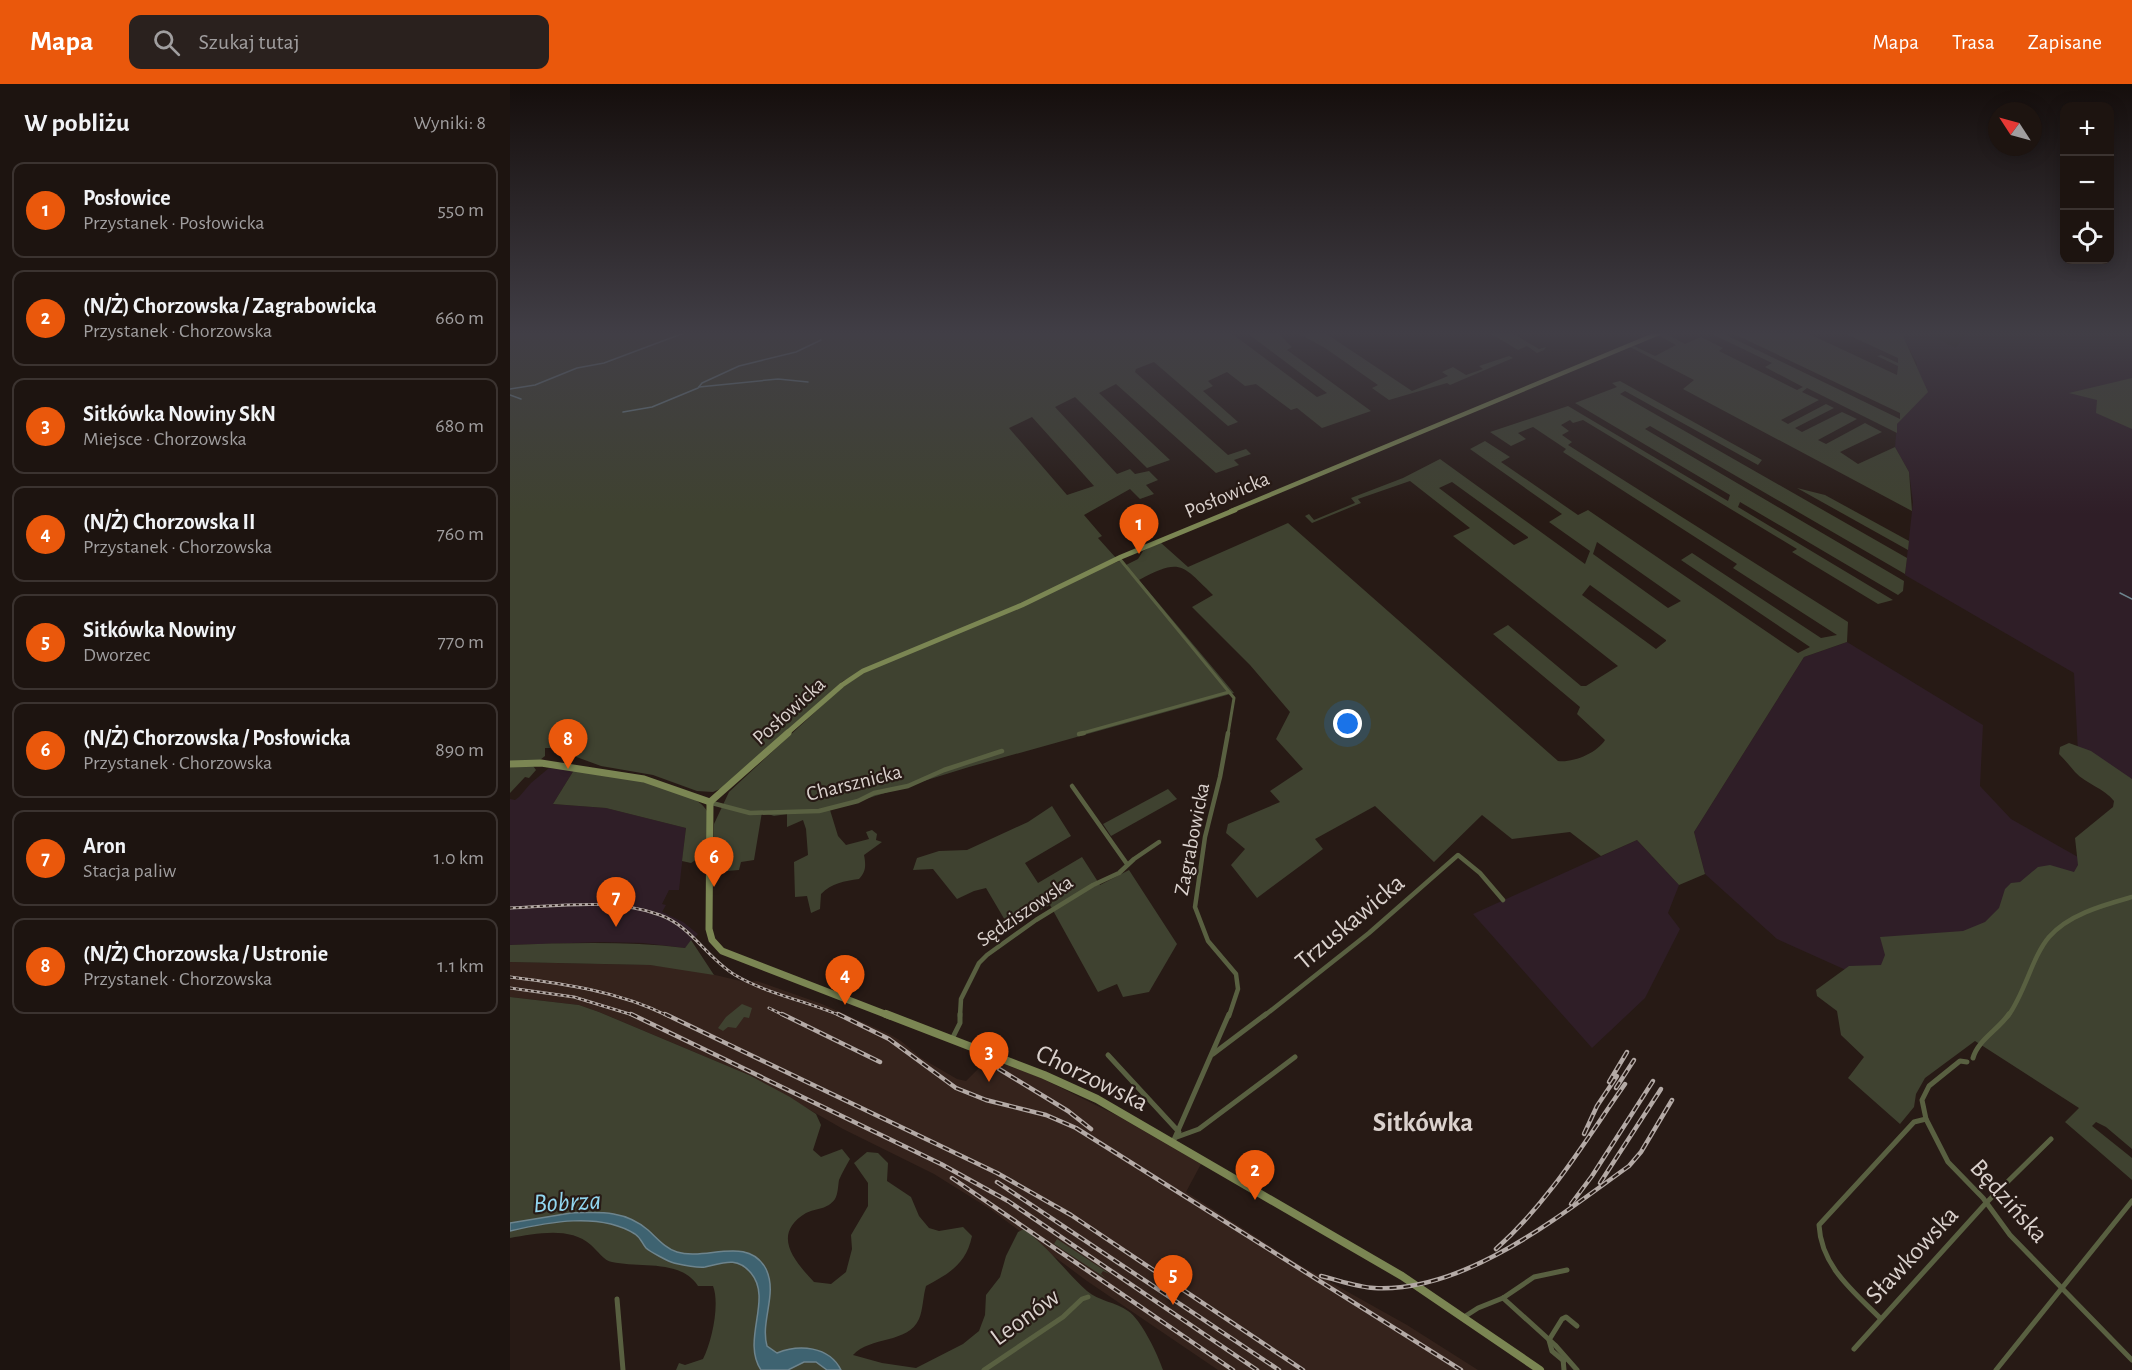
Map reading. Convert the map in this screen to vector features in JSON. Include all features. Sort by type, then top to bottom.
[{"type":"street","name":"Posłowicka","points":[[710,802],[855,676],[1022,605],[1119,558],[1515,393]]},
{"type":"street","points":[[1079,734],[1229,692],[1119,558]]},
{"type":"street","name":"Zagrabowicka","points":[[1176,1137],[1225,1027],[1238,989],[1236,974],[1208,941],[1195,907],[1205,837],[1234,707],[1234,698],[1229,692]]},
{"type":"street","name":"Charsznicka","points":[[710,802],[750,813],[819,811],[858,801],[874,793],[908,786],[944,770],[1002,751]]},
{"type":"street","points":[[510,764],[541,763],[644,779],[710,802]]},
{"type":"street","points":[[1072,786],[1127,864]]},
{"type":"street","name":"Chorzowska","points":[[710,802],[710,929],[712,940],[717,948],[737,958],[1078,1089],[1176,1137],[1401,1276],[1540,1370]]},
{"type":"street","name":"Sędziszowska","points":[[952,1040],[960,1023],[961,999],[979,963],[1036,920],[1093,885],[1119,873],[1127,864],[1159,842]]},
{"type":"street","name":"Trzuskawicka","points":[[1212,1054],[1289,999],[1458,855],[1480,873],[1503,900]]},
{"type":"street","points":[[1973,1058],[1976,1046],[1994,1034],[2006,1021],[2052,933],[2090,909],[2132,897]]},
{"type":"street","points":[[1108,1055],[1135,1086],[1149,1097],[1176,1137],[1199,1129],[1295,1057]]},
{"type":"street","name":"Będzińska","points":[[1967,1062],[1960,1061],[1929,1086],[1924,1094],[1922,1108],[1948,1162],[1986,1203],[2010,1235],[2132,1360]]},
{"type":"street","points":[[1880,1318],[1835,1269],[1825,1254],[1819,1242],[1819,1225],[1914,1122],[1926,1119]]},
{"type":"street","name":"Sławkowska","points":[[1854,1348],[1986,1203],[2051,1139]]},
{"type":"street","points":[[1996,1370],[2132,1201]]},
{"type":"street","points":[[1463,1318],[1478,1308],[1503,1298],[1534,1277],[1567,1270]]},
{"type":"street","name":"Leonów","points":[[984,1370],[1063,1317],[1082,1299],[1088,1297]]},
{"type":"street","points":[[1503,1298],[1549,1340]]},
{"type":"street","points":[[617,1299],[623,1370]]},
{"type":"street","points":[[1577,1326],[1566,1317],[1562,1319],[1549,1340],[1549,1346],[1577,1370]]},
{"type":"street","points":[[1563,1358],[1564,1370]]},
{"type":"shaded area","points":[[1908,393],[2132,393],[2132,793],[2078,753],[2074,673],[1905,575],[1913,502],[1909,472],[1895,447],[1897,424]]},
{"type":"shaded area","points":[[1847,642],[1983,725],[1980,786],[2011,819],[2122,882],[1857,975],[1777,939],[1705,874],[1694,832],[1804,657]]},
{"type":"shaded area","points":[[549,768],[574,770],[553,804],[606,808],[686,828],[679,890],[669,890],[662,904],[666,905],[662,912],[683,922],[698,934],[685,948],[643,943],[602,942],[510,945],[510,799],[515,800],[519,797]]},
{"type":"shaded area","points":[[1637,840],[1679,885],[1668,913],[1680,929],[1645,998],[1592,1048],[1473,914]]},
{"type":"shaded area","points":[[510,962],[650,965],[694,970],[745,982],[757,981],[822,1004],[889,1034],[921,1058],[957,1079],[966,1081],[980,1067],[998,1062],[1039,1077],[1118,1116],[1201,1164],[1186,1192],[1298,1264],[1407,1325],[1478,1370],[1218,1370],[1087,1281],[990,1209],[934,1174],[843,1129],[749,1075],[579,1005],[510,997]]},
{"type":"green space","points":[[510,393],[1099,393],[1170,460],[1147,468],[1075,397],[1055,407],[1117,474],[1130,469],[1135,474],[1149,471],[1158,480],[1146,485],[1154,494],[1140,499],[1130,489],[1084,515],[1102,536],[1098,538],[1116,558],[1032,599],[843,681],[722,788],[713,792],[697,791],[653,775],[601,766],[552,748],[545,748],[545,756],[540,760],[510,763]],"holes":[[[1032,417],[1094,486],[1067,495],[1009,428]]]},
{"type":"green space","points":[[1126,393],[1159,393],[1228,455],[1246,449],[1251,454],[1234,460],[1239,465],[1216,473]]},
{"type":"green space","points":[[1190,393],[1205,393],[1238,422],[1228,426]]},
{"type":"green space","points":[[1268,393],[1312,393],[1317,397],[1327,393],[1346,393],[1371,411],[1322,428],[1297,408],[1291,410]]},
{"type":"green space","points":[[1379,393],[1413,393],[1389,400]]},
{"type":"green space","points":[[1601,393],[1622,393],[1620,394],[1907,558],[1905,574],[1650,426],[1645,429],[1904,581],[1903,591],[1898,595],[1740,502],[1738,507],[1893,600],[1878,604],[1792,552],[1797,549],[1583,420],[1573,423],[1570,420],[1561,425],[1569,431],[1562,435],[1572,442],[1568,445],[1848,622],[1847,642],[1804,657],[1694,832],[1705,874],[1679,885],[1637,840],[1601,856],[1570,832],[1512,839],[1482,815],[1434,862],[1375,806],[1315,839],[1323,849],[1257,898],[1231,865],[1245,849],[1226,833],[1228,824],[1280,802],[1270,791],[1303,769],[1276,739],[1290,712],[1250,665],[1192,607],[1213,595],[1187,571],[1172,567],[1139,580],[1234,693],[969,767],[830,810],[838,836],[846,845],[869,839],[866,832],[872,830],[877,834],[876,840],[882,842],[864,855],[865,868],[859,879],[829,887],[821,894],[820,909],[811,913],[807,896],[795,897],[794,862],[808,855],[803,820],[787,827],[787,814],[774,816],[762,812],[754,860],[741,862],[739,870],[713,872],[714,824],[729,792],[842,687],[872,668],[1119,561],[1126,565],[1138,559],[1143,551],[1160,542],[1188,567],[1288,523],[1558,761],[1571,760],[1591,753],[1605,740],[1577,714],[1580,707],[1493,634],[1508,625],[1581,686],[1586,686],[1618,666],[1453,536],[1470,528],[1410,481],[1358,499],[1361,503],[1312,523],[1305,516],[1309,514],[1314,520],[1355,503],[1351,498],[1403,478],[1440,459],[1585,564],[1590,551],[1549,522],[1562,514],[1470,449],[1485,441],[1510,457],[1501,462],[1578,515],[1588,510],[1798,653],[1810,647],[1681,560],[1692,553],[1821,638],[1837,635],[1733,568],[1737,564],[1563,452],[1566,449],[1533,427],[1518,433],[1526,439],[1511,446],[1490,432],[1568,406],[1728,501],[1730,495],[1575,403]],"holes":[[[1452,482],[1528,537],[1514,545],[1439,488]],[[1597,542],[1681,601],[1668,608],[1593,554]],[[1590,585],[1666,640],[1666,641],[1656,649],[1582,595]]]},
{"type":"green space","points":[[1629,393],[1642,393],[1762,460],[1758,465]]},
{"type":"green space","points":[[1691,393],[1804,393],[1819,400],[1781,420],[1788,424],[1826,404],[1834,408],[1795,428],[1802,432],[1842,412],[1857,419],[1818,440],[1826,444],[1865,423],[1882,432],[1840,452],[1858,464],[1895,447],[1909,472],[1912,511]]},
{"type":"green space","points":[[1817,393],[1846,393],[1900,419],[1900,413],[1858,393],[1927,393],[1897,424],[1897,433]]},
{"type":"green space","points":[[2069,393],[2132,393],[2132,429],[2096,413],[2097,400]]},
{"type":"green space","points":[[1797,488],[1825,495],[1909,541],[1908,550]]},
{"type":"green space","points":[[2069,743],[2091,751],[2132,779],[2132,1149],[2106,1127],[2096,1122],[2092,1126],[2132,1158],[2132,1180],[2065,1122],[2079,1108],[1975,1041],[1925,1078],[1916,1094],[1914,1107],[1900,1124],[1848,1078],[1864,1057],[1841,1035],[1837,1011],[1817,996],[1816,990],[1849,966],[1881,965],[1885,955],[1880,937],[1963,931],[1985,922],[1999,908],[2005,889],[2011,883],[2020,882],[2038,867],[2050,865],[2074,872],[2078,865],[2075,838],[2113,807],[2114,801],[2079,776],[2059,754],[2060,747]]},
{"type":"green space","points":[[531,763],[536,770],[529,778],[525,777],[510,793],[510,765]]},
{"type":"green space","points":[[574,770],[667,788],[699,802],[707,811],[708,852],[691,863],[682,861],[686,828],[606,808],[553,804]]},
{"type":"green space","points":[[1168,789],[1177,799],[1111,836],[1103,824]]},
{"type":"green space","points":[[1052,806],[1071,836],[1025,863],[1038,883],[1082,857],[1100,885],[1129,870],[1177,944],[1149,992],[1123,997],[1117,984],[1098,992],[1050,905],[1009,927],[986,888],[957,899],[933,869],[913,870],[917,858],[939,851],[967,850],[1028,822]]},
{"type":"green space","points":[[691,940],[714,975],[650,965],[510,962],[510,945],[620,943],[685,948]]},
{"type":"green space","points":[[510,997],[579,1005],[599,1012],[749,1075],[816,1114],[821,1125],[813,1150],[821,1157],[842,1149],[850,1159],[839,1180],[832,1203],[806,1213],[795,1221],[790,1230],[789,1248],[799,1265],[814,1282],[831,1284],[846,1272],[852,1249],[851,1235],[868,1206],[868,1183],[854,1163],[867,1152],[878,1153],[888,1163],[887,1181],[911,1197],[919,1216],[929,1228],[939,1231],[963,1227],[972,1236],[966,1254],[956,1267],[926,1286],[919,1319],[914,1327],[898,1336],[860,1349],[853,1355],[882,1363],[916,1368],[963,1344],[979,1331],[985,1315],[986,1295],[1000,1277],[1006,1256],[1018,1232],[1024,1229],[1041,1243],[1087,1291],[1133,1315],[1148,1338],[1163,1370],[676,1370],[679,1363],[685,1365],[703,1359],[714,1322],[716,1302],[713,1286],[698,1286],[691,1277],[670,1268],[609,1261],[591,1245],[573,1235],[552,1233],[510,1238]]},
{"type":"green space","points":[[742,1004],[752,1008],[749,1018],[744,1017],[736,1028],[728,1027],[723,1031],[718,1028],[726,1017]]},
{"type":"green space","points":[[1057,1239],[1110,1274],[1103,1271],[1101,1274],[1107,1279],[1054,1244]]},
{"type":"water","points":[[571,1213],[612,1214],[630,1219],[639,1223],[665,1246],[677,1252],[701,1254],[738,1251],[749,1253],[766,1269],[769,1278],[770,1298],[765,1337],[767,1346],[777,1353],[795,1348],[813,1349],[829,1356],[841,1370],[827,1370],[816,1362],[804,1362],[788,1370],[761,1370],[754,1346],[759,1307],[757,1283],[751,1273],[740,1264],[729,1262],[701,1267],[674,1263],[646,1248],[635,1234],[606,1223],[557,1222],[510,1231],[510,1223]]},
{"type":"waterway","points":[[623,412],[652,407],[686,393]]},
{"type":"waterway","points":[[510,395],[521,399]]},
{"type":"waterway","points":[[2120,593],[2132,599]]},
{"type":"railway","points":[[510,908],[605,905],[624,906],[660,915],[681,927],[725,968],[747,982],[841,1016]]},
{"type":"railway","points":[[510,977],[571,986],[611,995],[630,1000],[668,1016]]},
{"type":"railway","points":[[510,988],[574,997],[634,1015]]},
{"type":"railway","points":[[769,1008],[785,1016]]},
{"type":"railway","points":[[665,1014],[997,1173],[1071,1215],[1303,1370]]},
{"type":"railway","points":[[782,1014],[880,1062]]},
{"type":"railway","points":[[838,1014],[889,1039],[956,1088],[986,1100],[1046,1115],[1076,1128],[1461,1370]]},
{"type":"railway","points":[[634,1015],[941,1164],[1008,1201],[1257,1370]]},
{"type":"railway","points":[[1609,1082],[1627,1052]]},
{"type":"railway","points":[[1616,1088],[1634,1060]]},
{"type":"railway","points":[[999,1069],[1068,1111],[1091,1129]]},
{"type":"railway","points":[[1584,1134],[1597,1106],[1617,1076]]},
{"type":"railway","points":[[1571,1204],[1592,1176],[1653,1081]]},
{"type":"railway","points":[[1496,1249],[1550,1191],[1625,1084]]},
{"type":"railway","points":[[1600,1183],[1661,1089]]},
{"type":"railway","points":[[1321,1276],[1374,1288],[1408,1286],[1442,1278],[1476,1265],[1542,1228],[1629,1166],[1641,1152],[1672,1100]]},
{"type":"railway","points":[[952,1178],[1233,1370]]},
{"type":"railway","points":[[997,1182],[1279,1370]]},
{"type":"place","name":"Posłowice","points":[[1139,554]]},
{"type":"place","name":"(N/Ż) Chorzowska / Ustronie","points":[[568,769]]},
{"type":"place","name":"(N/Ż) Chorzowska / Posłowicka","points":[[714,887]]},
{"type":"place","name":"Aron","points":[[616,927]]},
{"type":"place","name":"(N/Ż) Chorzowska II","points":[[845,1005]]},
{"type":"place","name":"Sitkówka Nowiny SkN","points":[[989,1082]]},
{"type":"place","name":"(N/Ż) Chorzowska / Zagrabowicka","points":[[1255,1200]]},
{"type":"place","name":"Sitkówka Nowiny","points":[[1173,1305]]},
{"type":"district","name":"Sitkówka","points":[[1423,1122]]},
{"type":"water label","name":"Bobrza","points":[[567,1202]]}]
